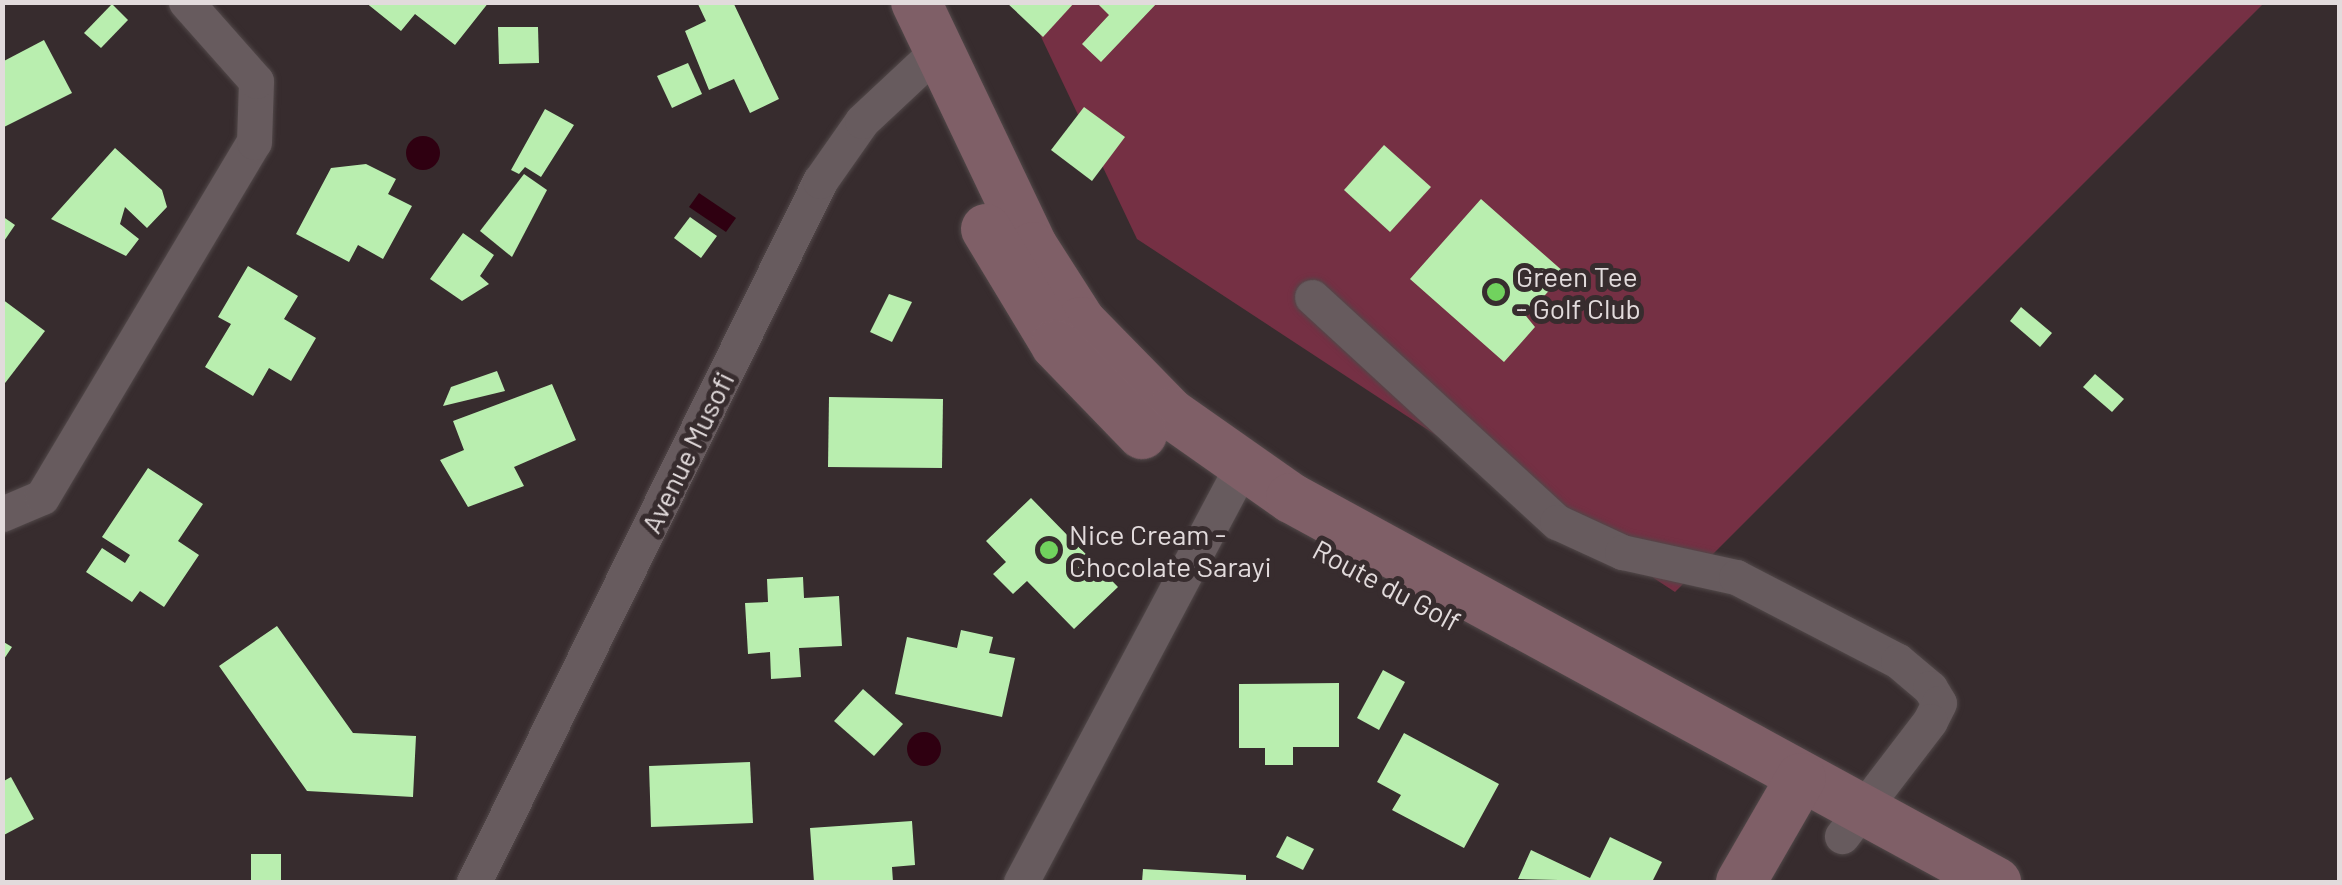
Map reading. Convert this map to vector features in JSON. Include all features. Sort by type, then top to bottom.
[{"type":"main road","name":"Route du Golf","points":[[879,2],[925,60],[1031,312],[1108,403],[1233,481],[1850,822],[1929,882]]},
{"type":"main road","points":[[916,2],[925,60]]},
{"type":"main road","points":[[1741,882],[1792,791]]},
{"type":"main road","points":[[1850,822],[1996,882]]},
{"type":"street","points":[[2,514],[42,497],[254,142],[256,81],[186,2]]},
{"type":"street","name":"Avenue Musofi","points":[[474,882],[820,182],[925,60]]},
{"type":"street","points":[[1312,297],[1558,522],[1622,552],[1712,566],[1898,661],[1930,688],[1939,703],[1930,721],[1850,822]]},
{"type":"street","points":[[1021,882],[1233,481]]},
{"type":"shaded area","points":[[1025,3],[2264,3],[1675,592],[1137,239]]},
{"type":"shaded area","points":[[423,136],[435,141],[440,153],[435,165],[423,170],[411,165],[406,153],[411,141]]},
{"type":"shaded area","points":[[699,193],[736,218],[726,232],[689,207]]},
{"type":"shaded area","points":[[924,732],[936,737],[941,749],[936,761],[924,766],[912,761],[907,749],[912,737]]},
{"type":"building","points":[[365,2],[489,2],[455,45],[415,14],[401,31]]},
{"type":"building","points":[[697,2],[733,2],[779,99],[750,113],[734,79],[709,90],[685,31],[706,21]]},
{"type":"building","points":[[1006,2],[1075,2],[1043,37]]},
{"type":"building","points":[[1096,2],[1158,2],[1101,62],[1082,44],[1109,15]]},
{"type":"building","points":[[112,4],[128,20],[101,48],[84,33]]},
{"type":"building","points":[[498,27],[538,27],[539,63],[499,64]]},
{"type":"building","points":[[44,40],[72,93],[2,128],[2,62]]},
{"type":"building","points":[[688,63],[702,94],[672,108],[657,76]]},
{"type":"building","points":[[1084,107],[1125,137],[1092,181],[1051,150]]},
{"type":"building","points":[[545,109],[574,125],[541,177],[525,167],[519,174],[511,170]]},
{"type":"building","points":[[1384,145],[1431,187],[1390,232],[1344,190]]},
{"type":"building","points":[[115,148],[162,190],[167,207],[147,228],[125,207],[120,224],[139,239],[126,256],[51,219]]},
{"type":"building","points":[[366,164],[396,179],[388,194],[412,206],[383,259],[358,245],[349,262],[296,234],[331,168]]},
{"type":"building","points":[[524,174],[547,190],[512,257],[480,231]]},
{"type":"building","points":[[1481,199],[1565,273],[1526,316],[1535,327],[1504,362],[1410,279]]},
{"type":"building","points":[[2,216],[15,225],[2,244]]},
{"type":"building","points":[[690,217],[717,236],[701,258],[674,238]]},
{"type":"building","points":[[463,233],[494,255],[480,276],[489,284],[462,301],[430,279]]},
{"type":"building","points":[[248,266],[298,296],[284,319],[316,338],[291,381],[269,368],[253,396],[205,367],[231,324],[218,317]]},
{"type":"building","points":[[889,294],[912,302],[892,342],[870,332]]},
{"type":"building","points":[[2,299],[45,331],[2,387]]},
{"type":"building","points":[[2021,307],[2052,333],[2040,347],[2010,321]]},
{"type":"building","points":[[497,371],[505,391],[443,406],[451,387]]},
{"type":"building","points":[[2095,374],[2124,399],[2112,412],[2083,387]]},
{"type":"building","points":[[552,384],[576,440],[514,467],[524,486],[468,507],[440,460],[464,450],[453,421]]},
{"type":"building","points":[[829,397],[943,399],[942,468],[828,467]]},
{"type":"building","points":[[148,468],[203,504],[178,541],[199,555],[164,607],[140,591],[132,602],[86,572],[102,548],[125,563],[130,555],[102,537]]},
{"type":"building","points":[[1031,498],[1118,587],[1074,629],[1027,581],[1013,594],[993,574],[1006,562],[986,541]]},
{"type":"building","points":[[803,577],[804,598],[839,596],[842,646],[799,648],[801,677],[771,679],[770,652],[748,654],[745,603],[768,602],[767,579]]},
{"type":"building","points":[[277,626],[353,733],[416,736],[413,797],[307,791],[219,666]]},
{"type":"building","points":[[961,630],[993,637],[989,653],[1015,658],[1002,717],[895,694],[907,637],[957,648]]},
{"type":"building","points":[[2,641],[12,647],[2,662]]},
{"type":"building","points":[[1383,670],[1405,682],[1379,730],[1357,718]]},
{"type":"building","points":[[1339,683],[1339,747],[1293,747],[1293,765],[1265,765],[1265,748],[1239,748],[1239,684]]},
{"type":"building","points":[[863,689],[903,724],[874,756],[834,721]]},
{"type":"building","points":[[1404,733],[1499,784],[1464,848],[1392,810],[1401,795],[1377,782]]},
{"type":"building","points":[[750,762],[753,823],[651,827],[649,766]]},
{"type":"building","points":[[11,777],[34,819],[2,836],[2,782]]},
{"type":"building","points":[[912,821],[915,865],[892,867],[893,882],[814,882],[810,828]]},
{"type":"building","points":[[1287,836],[1314,849],[1303,870],[1276,857]]},
{"type":"building","points":[[1610,837],[1662,862],[1652,882],[1518,879],[1531,850],[1590,878]]},
{"type":"building","points":[[251,854],[281,854],[281,882],[251,882]]},
{"type":"building","points":[[1143,869],[1246,875],[1246,882],[1142,882]]},
{"type":"place","name":"Green Tee - Golf Club","points":[[1496,292]]},
{"type":"place","name":"Nice Cream - Chocolate Sarayi","points":[[1049,550]]}]
